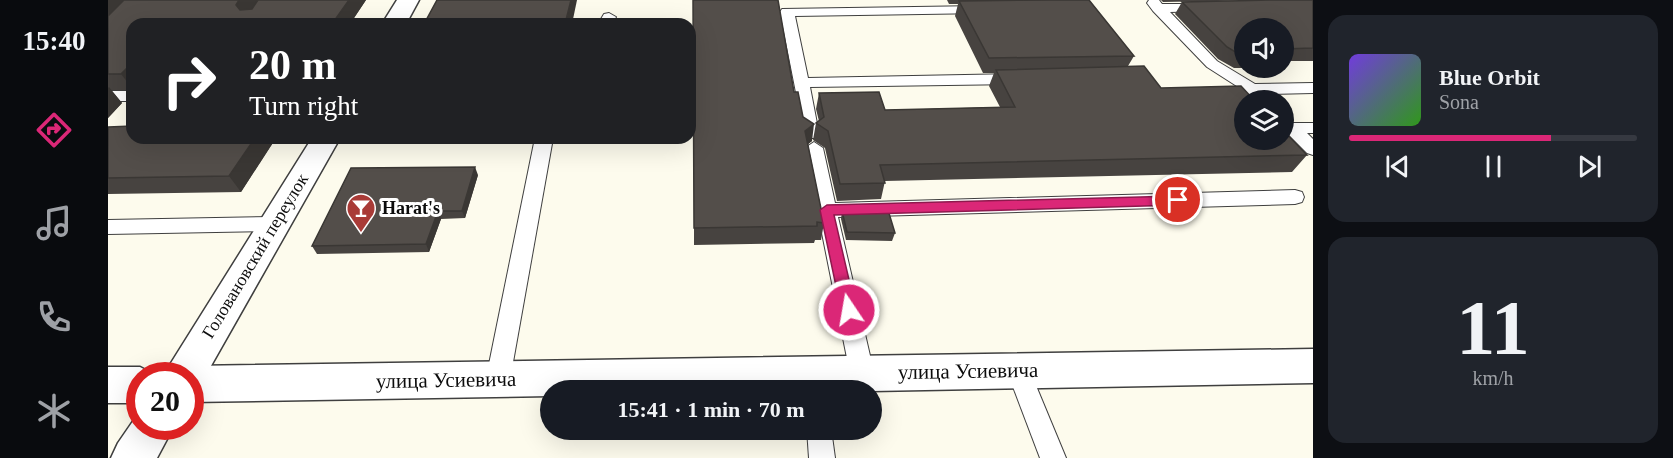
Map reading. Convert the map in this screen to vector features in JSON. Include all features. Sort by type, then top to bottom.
[{"type":"street","points":[[398,18],[408,0]]},
{"type":"street","name":"Головановский переулок","points":[[193,362],[322,144]]},
{"type":"street","name":"улица Усиевича","points":[[824,380],[862,373],[1313,366]]},
{"type":"street","name":"улица Усиевича","points":[[204,384],[498,379],[603,380]]},
{"type":"street","points":[[108,385],[126,385]]},
{"type":"street","points":[[133,458],[144,440]]},
{"type":"lane","points":[[1155,4],[1218,7]]},
{"type":"lane","points":[[1155,4],[1212,64],[1252,89],[1313,88]]},
{"type":"lane","points":[[862,373],[787,12],[995,10]]},
{"type":"lane","points":[[800,83],[1035,79]]},
{"type":"lane","points":[[108,96],[126,96]]},
{"type":"lane","points":[[1294,125],[1313,128]]},
{"type":"lane","points":[[1294,130],[1313,149]]},
{"type":"lane","points":[[498,379],[543,144]]},
{"type":"lane","points":[[827,210],[1295,197]]},
{"type":"lane","points":[[108,227],[274,224]]},
{"type":"lane","points":[[1019,370],[1053,458]]},
{"type":"lane","points":[[820,440],[822,458]]},
{"type":"building","points":[[124,0],[239,0],[236,5],[240,10],[252,9],[258,0],[349,0],[336,18],[126,18],[126,69],[121,74],[108,74],[108,16]]},
{"type":"building","points":[[437,0],[571,0],[566,18],[427,18]]},
{"type":"building","points":[[693,0],[778,0],[794,92],[798,92],[803,117],[814,124],[805,131],[824,223],[817,222],[817,226],[694,228],[696,18],[693,18]]},
{"type":"building","points":[[1089,0],[1134,56],[989,58],[959,1]]},
{"type":"building","points":[[1313,0],[1313,48],[1294,49],[1294,18],[1234,18],[1234,51],[1182,2]]},
{"type":"building","points":[[1144,66],[1161,88],[1241,86],[1245,90],[1234,90],[1234,150],[1294,150],[1294,141],[1307,155],[880,165],[885,183],[840,184],[828,131],[816,123],[824,117],[819,93],[879,92],[885,110],[1015,107],[996,70]]},
{"type":"building","points":[[126,126],[126,144],[251,144],[229,176],[108,178],[108,127]]},
{"type":"building","points":[[475,167],[462,211],[438,211],[426,244],[312,246],[351,168]]},
{"type":"building","points":[[888,210],[895,233],[847,232],[842,211]]},
{"type":"place","name":"Harat's","points":[[361,234]]},
{"type":"route","points":[[849,310],[827,210],[1178,200]]}]
